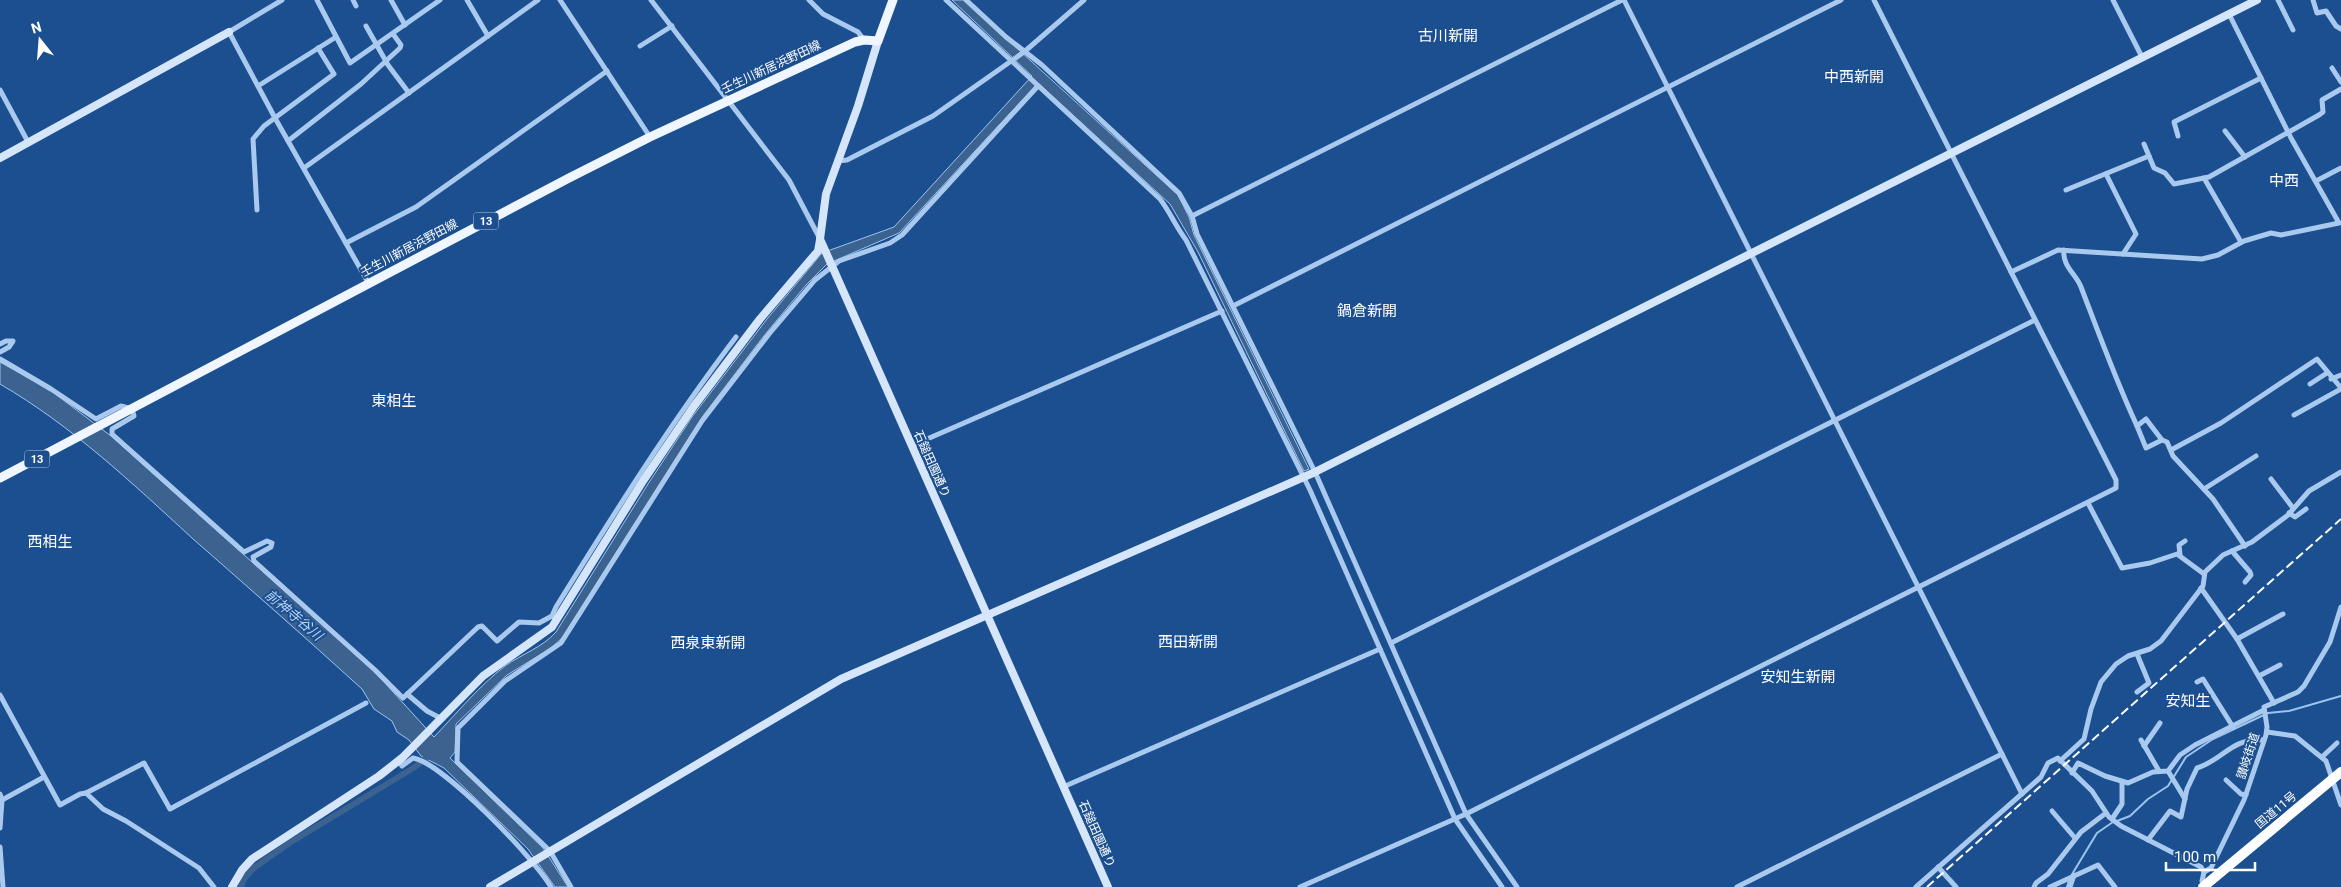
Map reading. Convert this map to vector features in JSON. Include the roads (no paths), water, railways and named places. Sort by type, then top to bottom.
[{"type":"highway","name":"国道11号","points":[[2204,886],[2337,775]]},
{"type":"main road","points":[[878,41],[894,0]]},
{"type":"main road","name":"壬生川新居浜野田線","points":[[0,478],[650,137],[855,42],[864,40],[878,41]]},
{"type":"street","points":[[0,158],[229,32],[282,0]]},
{"type":"street","points":[[317,0],[350,63],[440,0]]},
{"type":"street","points":[[353,0],[356,6]]},
{"type":"street","points":[[392,0],[405,25]]},
{"type":"street","points":[[467,0],[488,36]]},
{"type":"street","points":[[304,168],[538,0]]},
{"type":"street","points":[[560,0],[650,137]]},
{"type":"street","points":[[0,359],[51,388],[96,419],[121,406],[132,409],[134,416],[112,428],[112,434],[244,552],[267,541],[272,542],[271,547],[253,557],[254,561],[375,670],[403,698],[478,626],[482,626],[497,640],[519,622],[539,623],[555,618],[643,481],[694,406],[760,319],[818,251],[820,239],[789,180],[651,0]]},
{"type":"street","points":[[809,0],[823,14],[858,32],[864,40]]},
{"type":"street","points":[[946,0],[1160,199],[1186,240],[1304,477],[1456,819],[1502,887]]},
{"type":"street","points":[[966,0],[1179,193],[1192,216],[1197,234],[1314,472],[1391,643],[1465,815],[1517,887]]},
{"type":"street","points":[[837,161],[847,160],[933,116],[1024,52],[1084,0]]},
{"type":"street","points":[[1192,216],[1623,0],[2022,794]]},
{"type":"street","points":[[1232,306],[1841,0]]},
{"type":"street","points":[[1300,887],[1465,815],[2116,488],[2116,480],[1874,0]]},
{"type":"street","points":[[2113,0],[2142,57]]},
{"type":"street","points":[[490,887],[841,679],[1304,477],[2257,0]]},
{"type":"street","points":[[2278,0],[2293,30]]},
{"type":"street","points":[[2313,0],[2317,14],[2326,11],[2336,26],[2341,29]]},
{"type":"street","points":[[2011,272],[2058,250],[2202,259],[2218,255],[2241,242],[2271,233],[2282,234],[2340,222],[2288,132],[2229,14]]},
{"type":"street","points":[[366,26],[386,62],[409,93]]},
{"type":"street","points":[[640,46],[672,26]]},
{"type":"street","points":[[229,32],[274,118],[369,284]]},
{"type":"street","points":[[288,141],[322,116],[386,62],[401,46],[393,34]]},
{"type":"street","points":[[258,86],[336,37]]},
{"type":"street","name":"石鎚田園通り","points":[[878,41],[858,106],[826,194],[820,239],[1108,887]]},
{"type":"street","points":[[257,210],[253,139],[258,131],[274,118],[334,74],[318,48]]},
{"type":"street","points":[[2332,68],[2341,82]]},
{"type":"street","points":[[346,243],[416,206],[607,71]]},
{"type":"street","points":[[2178,136],[2174,122],[2261,78]]},
{"type":"street","points":[[571,887],[549,852],[457,762],[458,728],[505,681],[561,643],[702,421],[774,327],[815,280],[831,266],[890,243],[902,235],[1038,86]]},
{"type":"street","points":[[2144,144],[2154,168],[2164,173],[2174,184],[2204,178],[2319,115],[2323,112],[2322,100],[2341,89]]},
{"type":"street","points":[[0,90],[28,142]]},
{"type":"street","points":[[2225,131],[2245,157]]},
{"type":"street","points":[[2066,190],[2149,156]]},
{"type":"street","points":[[2316,181],[2341,168]]},
{"type":"street","points":[[2106,174],[2136,234],[2123,254]]},
{"type":"street","points":[[2204,178],[2219,207],[2241,242]]},
{"type":"street","points":[[2064,250],[2065,261],[2078,279],[2109,364],[2146,448],[2162,440]]},
{"type":"street","points":[[911,446],[1222,311]]},
{"type":"street","points":[[1391,643],[2035,320]]},
{"type":"street","points":[[232,887],[252,858],[379,776],[412,748],[483,676],[552,627],[556,607],[644,467],[690,398],[736,337]]},
{"type":"street","points":[[0,344],[6,341],[13,341],[9,347],[0,352]]},
{"type":"street","points":[[2171,450],[2221,423],[2317,359],[2327,374],[2341,389],[2294,415]]},
{"type":"street","points":[[2310,384],[2327,374]]},
{"type":"street","points":[[2332,379],[2341,375]]},
{"type":"street","points":[[2137,426],[2146,419],[2162,440],[2167,442],[2174,458],[2217,503],[2245,546]]},
{"type":"street","points":[[2204,489],[2256,456]]},
{"type":"street","points":[[2204,574],[2223,554],[2245,546],[2291,511],[2309,491],[2341,472]]},
{"type":"street","points":[[2271,479],[2295,517],[2306,509]]},
{"type":"street","points":[[2060,761],[2084,739],[2091,709],[2101,682],[2120,661],[2128,656],[2156,646],[2161,642],[2205,582],[2204,574],[2180,555],[2176,554],[2150,563],[2122,568],[2088,503]]},
{"type":"street","points":[[2180,555],[2179,545],[2185,541]]},
{"type":"street","points":[[2232,551],[2250,572],[2251,575],[2245,582]]},
{"type":"street","points":[[2201,588],[2237,639],[2274,703]]},
{"type":"street","points":[[2168,771],[2180,755],[2195,745],[2264,710],[2264,707],[2298,692],[2304,686],[2330,642],[2341,607]]},
{"type":"street","points":[[2237,639],[2283,614]]},
{"type":"street","points":[[1063,787],[1380,649]]},
{"type":"street","points":[[2137,654],[2149,683],[2138,692]]},
{"type":"street","points":[[2259,676],[2280,665]]},
{"type":"street","points":[[2197,682],[2202,679],[2233,727]]},
{"type":"street","points":[[407,694],[428,711],[442,719]]},
{"type":"street","points":[[0,695],[60,805],[144,763],[170,809],[366,703]]},
{"type":"street","name":"讃岐街道","points":[[2204,872],[2210,868],[2246,795],[2267,732],[2264,710]]},
{"type":"street","points":[[2144,746],[2160,723]]},
{"type":"street","points":[[2267,732],[2295,736],[2322,757],[2337,775],[2341,806]]},
{"type":"street","points":[[2141,740],[2159,771]]},
{"type":"street","points":[[2148,840],[2170,811],[2181,817],[2187,789],[2197,768],[2209,764],[2236,744],[2264,740]]},
{"type":"street","points":[[2322,757],[2337,743]]},
{"type":"street","points":[[1737,887],[2002,754]]},
{"type":"street","points":[[398,761],[402,766],[413,758],[433,765],[521,847],[534,861],[551,887]]},
{"type":"street","points":[[1916,887],[2041,777],[2048,763],[2058,758],[2092,791],[2106,813],[2121,826],[2202,867],[2204,886]]},
{"type":"street","points":[[2072,773],[2078,763],[2128,783],[2159,771],[2168,771]]},
{"type":"street","points":[[2168,771],[2185,799]]},
{"type":"street","points":[[2,800],[44,777]]},
{"type":"street","points":[[2226,780],[2241,794],[2246,795]]},
{"type":"street","points":[[2112,819],[2122,804],[2122,782]]},
{"type":"street","points":[[86,793],[103,809],[126,821],[200,868],[214,887]]},
{"type":"street","points":[[0,794],[2,800],[0,828]]},
{"type":"street","points":[[2052,810],[2075,838]]},
{"type":"street","points":[[2034,887],[2036,883],[2048,874],[2075,838],[2106,813]]},
{"type":"street","points":[[0,847],[3,887]]},
{"type":"street","points":[[2050,887],[2098,865],[2115,887]]},
{"type":"street","points":[[1938,868],[1956,887]]},
{"type":"street","points":[[2070,887],[2073,877]]},
{"type":"street","points":[[2073,877],[2078,887]]},
{"type":"water","name":"前神寺谷川","points":[[952,0],[964,0],[1178,195],[1189,217],[1194,235],[1309,469],[1304,471],[1198,252],[1170,204],[1038,83],[899,233],[827,264],[806,285],[763,337],[703,416],[563,637],[551,648],[507,675],[456,724],[455,752],[450,758],[543,848],[568,887],[555,887],[528,849],[444,768],[421,756],[409,740],[397,732],[392,721],[374,709],[362,689],[123,476],[52,418],[0,384],[0,362],[50,390],[111,436],[374,671],[434,737],[495,674],[545,642],[556,632],[692,417],[767,319],[822,253],[894,227],[1032,76]]},
{"type":"waterway","points":[[2117,821],[2130,816],[2148,799],[2168,786],[2186,757],[2213,739],[2268,713],[2289,711],[2341,696]]},
{"type":"waterway","points":[[241,887],[244,879],[255,867],[291,842],[415,767],[433,752]]},
{"type":"waterway","points":[[2071,876],[2097,833],[2113,822]]},
{"type":"waterway","points":[[2067,887],[2069,880]]},
{"type":"railway","points":[[1927,887],[2341,519]]},
{"type":"district","name":"古川新開","points":[[1448,36]]},
{"type":"district","name":"中西新開","points":[[1854,77]]},
{"type":"district","name":"中西","points":[[2284,181]]},
{"type":"district","name":"鍋倉新開","points":[[1367,311]]},
{"type":"district","name":"東相生","points":[[394,401]]},
{"type":"district","name":"西相生","points":[[50,542]]},
{"type":"district","name":"西田新開","points":[[1188,642]]},
{"type":"district","name":"西泉東新開","points":[[708,643]]},
{"type":"district","name":"安知生新開","points":[[1798,677]]},
{"type":"district","name":"安知生","points":[[2188,701]]}]
